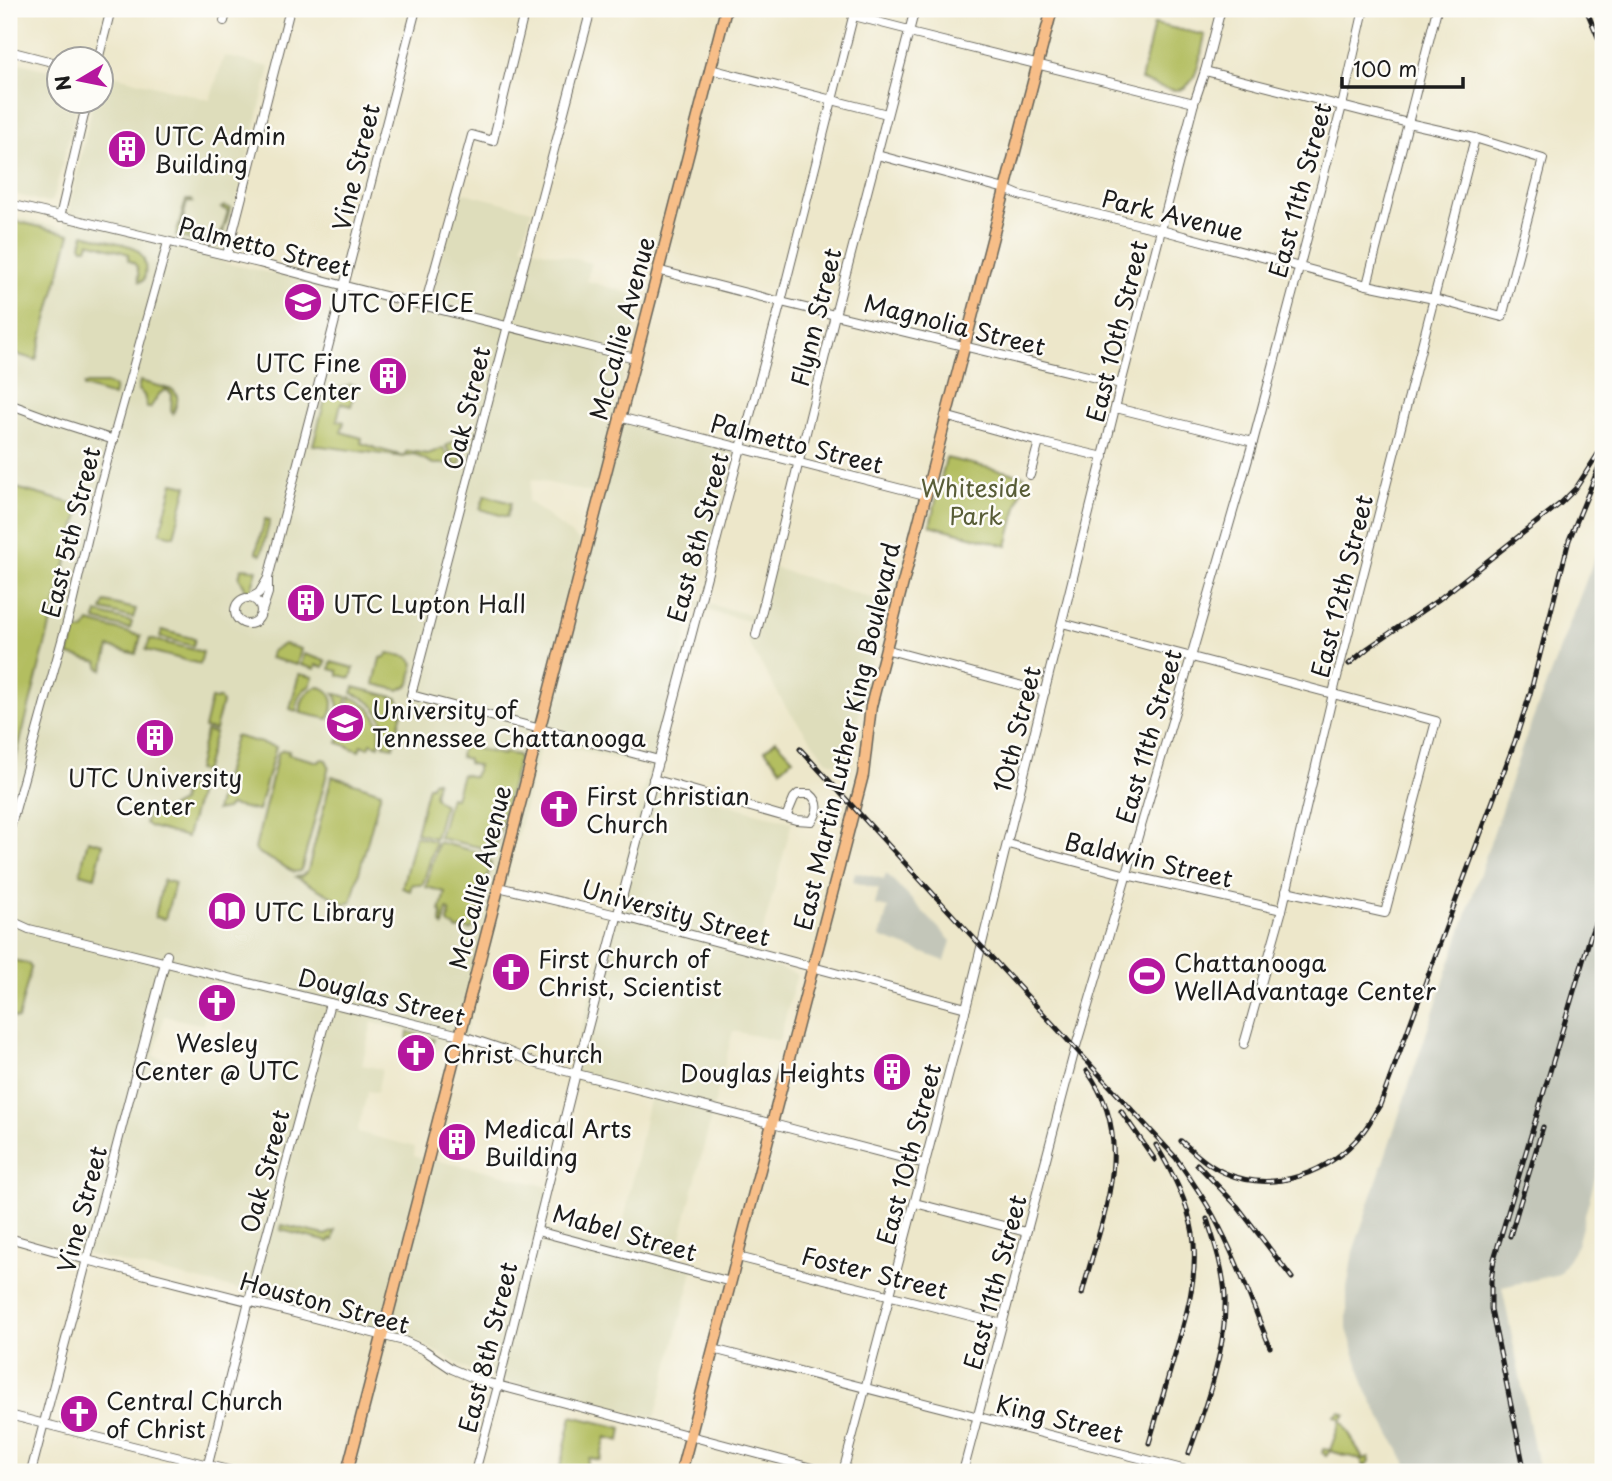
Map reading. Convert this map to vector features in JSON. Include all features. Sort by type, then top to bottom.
[{"type":"main road","name":"McCallie Avenue","points":[[347,1472],[726,9]]},
{"type":"main road","name":"East Martin Luther King Boulevard","points":[[681,1472],[814,969],[863,775],[871,706],[885,649],[1052,9]]},
{"type":"street","points":[[101,46],[111,9]]},
{"type":"street","points":[[224,21],[227,9]]},
{"type":"street","points":[[227,255],[290,9]]},
{"type":"street","name":"Vine Street","points":[[268,578],[258,593],[240,601],[236,607],[240,620],[247,624],[252,624],[259,618],[268,593],[268,578],[416,9]]},
{"type":"street","points":[[425,305],[472,135],[493,141],[525,9]]},
{"type":"street","name":"Oak Street","points":[[539,730],[411,695],[591,9]]},
{"type":"street","name":"Flynn Street","points":[[756,635],[835,315],[915,9]]},
{"type":"street","name":"East 10th Street","points":[[1062,624],[1194,103],[1222,9]]},
{"type":"street","name":"East 11th Street","points":[[963,1472],[1074,1053],[1253,442],[1342,106],[1364,9]]},
{"type":"street","points":[[1367,285],[1437,9]]},
{"type":"street","points":[[855,12],[909,31],[1194,103]]},
{"type":"street","name":"East 8th Street","points":[[576,1074],[781,302],[855,12]]},
{"type":"street","points":[[9,51],[46,61]]},
{"type":"street","points":[[710,69],[887,114]]},
{"type":"street","points":[[1205,71],[1475,138]]},
{"type":"street","points":[[60,217],[84,116]]},
{"type":"street","name":"Park Avenue","points":[[877,155],[1019,195],[1502,317],[1543,159],[1475,138]]},
{"type":"street","name":"East 12th Street","points":[[1244,1044],[1282,910],[1333,693],[1475,138]]},
{"type":"street","name":"Palmetto Street","points":[[9,204],[227,255],[635,358]]},
{"type":"street","name":"East 5th Street","points":[[9,832],[168,242]]},
{"type":"street","name":"Magnolia Street","points":[[657,270],[1121,384]]},
{"type":"street","points":[[9,404],[114,440]]},
{"type":"street","points":[[1116,408],[1253,442]]},
{"type":"street","points":[[945,416],[1104,457]]},
{"type":"street","name":"Palmetto Street","points":[[619,417],[925,495]]},
{"type":"street","points":[[1030,475],[1039,442]]},
{"type":"street","points":[[250,598],[259,603],[261,613]]},
{"type":"street","points":[[1062,624],[1436,721],[1385,913],[1286,891]]},
{"type":"street","name":"10th Street","points":[[1008,844],[1062,624]]},
{"type":"street","points":[[885,649],[1045,692]]},
{"type":"street","points":[[539,730],[659,760]]},
{"type":"street","points":[[653,779],[786,817]]},
{"type":"street","name":"East 10th Street","points":[[843,1472],[1008,844]]},
{"type":"street","name":"Baldwin Street","points":[[1008,844],[1127,875],[1282,910]]},
{"type":"street","name":"University Street","points":[[498,887],[617,915],[966,1008]]},
{"type":"street","name":"Douglas Street","points":[[9,920],[29,929]]},
{"type":"street","name":"Douglas Street","points":[[9,929],[29,929],[166,958],[460,1035],[538,1064],[925,1164]]},
{"type":"street","name":"Vine Street","points":[[32,1472],[166,958]]},
{"type":"street","name":"Oak Street","points":[[207,1469],[249,1301],[330,1003]]},
{"type":"street","name":"Mabel Street","points":[[576,1074],[537,1231],[731,1282]]},
{"type":"street","points":[[915,1203],[1027,1232]]},
{"type":"street","name":"East 8th Street","points":[[475,1472],[537,1231]]},
{"type":"street","name":"Houston Street","points":[[9,1238],[404,1341],[424,1350],[465,1376],[827,1472]]},
{"type":"street","name":"Foster Street","points":[[738,1257],[1002,1324]]},
{"type":"street","name":"King Street","points":[[713,1349],[1194,1472]]},
{"type":"street","points":[[9,1415],[207,1469],[236,1472]]},
{"type":"shaded area","name":"University of Tennessee Chattanooga","points":[[224,56],[270,67],[221,262],[428,308],[457,191],[532,210],[522,246],[591,263],[587,281],[643,297],[612,420],[736,451],[697,601],[757,616],[769,566],[887,603],[853,739],[850,770],[826,760],[786,707],[748,642],[751,622],[694,607],[648,783],[792,822],[755,961],[797,974],[779,1041],[733,1031],[675,1261],[694,1267],[655,1418],[484,1376],[417,1341],[388,1330],[254,1293],[94,1256],[9,1232],[9,785],[81,506],[9,486],[9,229],[12,216],[65,228],[90,116],[116,116],[116,76],[210,100]],"holes":[[[532,479],[592,493],[581,542],[528,501]],[[542,741],[649,767],[568,1078],[649,1099],[618,1250],[543,1228],[552,1188],[484,1170],[414,1156],[415,1147],[357,1132],[368,1091],[377,1093],[382,1069],[362,1065],[372,1022],[434,1039],[431,1051],[463,1046]],[[212,984],[231,988],[221,1028],[251,1036],[240,1077],[154,1056],[164,1016],[203,1025]]]},
{"type":"shaded area","points":[[9,60],[46,70],[46,116],[74,116],[53,200],[44,202],[9,193]]},
{"type":"shaded area","points":[[1603,540],[1603,1148],[1577,1245],[1559,1274],[1502,1287],[1539,1472],[1411,1472],[1367,1392],[1347,1329],[1347,1289],[1353,1252],[1523,745]]},
{"type":"shaded area","points":[[855,872],[884,879],[886,873],[951,941],[945,961],[880,937],[888,908],[875,905],[879,889],[853,882]]},
{"type":"green space","points":[[1154,24],[1205,35],[1197,69],[1193,78],[1182,89],[1174,90],[1141,80]]},
{"type":"green space","points":[[186,200],[192,202],[187,201],[181,227],[183,231],[211,241],[214,235],[221,235],[228,211],[221,208],[230,208],[219,245],[176,236]]},
{"type":"green space","points":[[15,221],[70,234],[36,360],[9,352],[9,245]]},
{"type":"green space","points":[[84,234],[130,246],[139,252],[144,260],[144,280],[139,281],[136,266],[128,260],[129,254],[89,242],[87,248],[83,248],[81,245]]},
{"type":"green space","points":[[140,381],[175,392],[177,398],[173,414],[172,394],[166,390],[147,408],[144,395],[138,390]]},
{"type":"green space","points":[[84,384],[107,384],[115,387],[113,396],[84,387]]},
{"type":"green space","points":[[350,384],[356,386],[351,406],[341,403],[337,420],[344,422],[341,432],[362,438],[361,443],[374,448],[404,456],[409,451],[428,454],[443,448],[455,468],[448,464],[433,464],[414,454],[404,457],[313,445],[326,396]]},
{"type":"green space","points":[[463,436],[467,436],[464,437],[461,451],[463,454],[458,468],[446,446]]},
{"type":"green space","name":"Whiteside Park","points":[[946,458],[1025,476],[1007,546],[930,525]]},
{"type":"green space","points":[[173,483],[187,486],[174,536],[160,533]]},
{"type":"green space","points":[[9,486],[81,506],[9,785]]},
{"type":"green space","points":[[485,495],[511,503],[507,517],[480,509]]},
{"type":"green space","points":[[265,519],[270,520],[261,555],[256,552]]},
{"type":"green space","points":[[241,569],[257,570],[250,593],[246,592],[239,578]]},
{"type":"green space","points":[[105,602],[136,609],[133,618],[102,610]]},
{"type":"green space","points":[[97,613],[132,622],[130,629],[95,620]]},
{"type":"green space","points":[[89,622],[141,636],[136,654],[109,647],[103,670],[98,662],[69,655],[75,631],[84,630]]},
{"type":"green space","points":[[162,630],[195,639],[193,646],[160,637]]},
{"type":"green space","points":[[150,639],[203,652],[200,664],[146,650]]},
{"type":"green space","points":[[284,644],[301,649],[297,665],[270,658],[272,651]]},
{"type":"green space","points":[[388,653],[408,657],[414,663],[410,684],[399,690],[374,684],[380,658]]},
{"type":"green space","points":[[304,654],[326,661],[324,667],[316,665],[315,669],[301,665]]},
{"type":"green space","points":[[331,662],[354,668],[351,678],[338,675],[338,671],[330,669]]},
{"type":"green space","points":[[299,674],[313,677],[310,686],[299,697],[298,712],[290,709]]},
{"type":"green space","points":[[320,687],[329,692],[333,700],[328,719],[301,713],[305,695]]},
{"type":"green space","points":[[354,687],[398,698],[403,709],[393,747],[384,745],[384,727],[379,712],[368,701],[352,693]]},
{"type":"green space","points":[[334,693],[347,697],[340,723],[332,720],[338,707]]},
{"type":"green space","points":[[350,697],[365,704],[375,716],[380,730],[379,746],[371,743],[369,748],[361,745],[359,751],[338,743],[342,732],[348,727],[345,720]]},
{"type":"green space","points":[[218,698],[222,703],[215,730],[204,728],[211,699]]},
{"type":"green space","points":[[206,731],[215,733],[204,772],[197,770]]},
{"type":"green space","points":[[235,736],[276,747],[258,811],[230,805],[226,809],[216,811]]},
{"type":"green space","points":[[776,740],[793,758],[781,769],[765,750]]},
{"type":"green space","points":[[462,745],[519,757],[496,844],[491,844],[488,849],[439,838],[450,797],[455,798],[462,774],[474,777],[478,766],[460,757]]},
{"type":"green space","points":[[289,751],[288,754],[319,762],[321,759],[326,760],[329,766],[302,867],[300,871],[294,872],[255,849],[278,753]]},
{"type":"green space","points":[[332,776],[381,792],[351,902],[345,904],[296,877],[302,876],[308,870]]},
{"type":"green space","points":[[197,778],[202,780],[187,837],[145,823],[148,813],[168,809],[181,802],[184,788],[195,791]]},
{"type":"green space","points":[[435,780],[434,795],[444,805],[435,838],[416,833],[428,786]]},
{"type":"green space","points":[[415,836],[435,843],[423,884],[412,884],[410,891],[402,888]]},
{"type":"green space","points":[[88,840],[103,844],[95,877],[80,873]]},
{"type":"green space","points":[[438,842],[486,854],[487,860],[490,861],[474,927],[470,930],[457,930],[450,925],[450,910],[447,909],[443,926],[440,911],[445,892],[426,887]]},
{"type":"green space","points":[[163,880],[175,883],[165,919],[155,917]]},
{"type":"green space","points":[[9,959],[29,964],[31,968],[18,1019],[9,1016]]},
{"type":"green space","points":[[408,1032],[434,1039],[431,1051],[409,1046]]},
{"type":"green space","points":[[282,1225],[325,1235],[335,1231],[333,1240],[330,1239],[329,1242],[281,1230]]},
{"type":"green space","points":[[1340,1412],[1346,1415],[1341,1419],[1363,1459],[1369,1457],[1367,1465],[1362,1465],[1362,1460],[1330,1451],[1326,1456],[1322,1453],[1323,1449],[1330,1450],[1341,1420],[1335,1416]]},
{"type":"green space","points":[[572,1416],[622,1428],[620,1441],[606,1437],[600,1460],[589,1458],[585,1472],[560,1467]]},
{"type":"railway","points":[[1586,9],[1603,49]]},
{"type":"railway","points":[[1349,664],[1438,600],[1561,503],[1576,488],[1603,446]]},
{"type":"railway","points":[[1181,1141],[1207,1163],[1225,1173],[1244,1179],[1281,1180],[1318,1169],[1334,1159],[1349,1147],[1369,1123],[1380,1105],[1515,741],[1530,694],[1569,540],[1603,457]]},
{"type":"railway","points":[[800,749],[1176,1158],[1222,1233],[1270,1347]]},
{"type":"railway","points":[[1524,1468],[1491,1309],[1494,1259],[1603,901]]},
{"type":"railway","points":[[1082,1294],[1106,1209],[1113,1153],[1111,1126],[1102,1098],[1087,1071]]},
{"type":"railway","points":[[1121,1111],[1155,1160]]},
{"type":"railway","points":[[1510,1236],[1543,1127]]},
{"type":"railway","points":[[1149,1443],[1186,1314],[1194,1267],[1193,1234],[1187,1210],[1156,1145]]},
{"type":"railway","points":[[1197,1164],[1238,1207],[1292,1278]]},
{"type":"railway","points":[[1189,1453],[1214,1376],[1225,1316],[1223,1277],[1207,1219]]},
{"type":"place","name":"UTC Admin Building","points":[[127,149]]},
{"type":"place","name":"UTC OFFICE","points":[[303,302]]},
{"type":"place","name":"UTC Fine Arts Center","points":[[388,376]]},
{"type":"place","name":"UTC Lupton Hall","points":[[306,603]]},
{"type":"place","name":"University of Tennessee Chattanooga","points":[[345,723]]},
{"type":"place","name":"UTC University Center","points":[[155,738]]},
{"type":"place","name":"First Christian Church","points":[[559,809]]},
{"type":"place","name":"UTC Library","points":[[227,911]]},
{"type":"place","name":"First Church of Christ, Scientist","points":[[511,972]]},
{"type":"place","name":"Chattanooga WellAdvantage Center","points":[[1147,976]]},
{"type":"place","name":"Wesley Center @ UTC","points":[[217,1003]]},
{"type":"place","name":"Christ Church","points":[[416,1053]]},
{"type":"place","name":"Douglas Heights","points":[[892,1072]]},
{"type":"place","name":"Medical Arts Building","points":[[457,1142]]},
{"type":"place","name":"Central Church of Christ","points":[[79,1414]]}]
